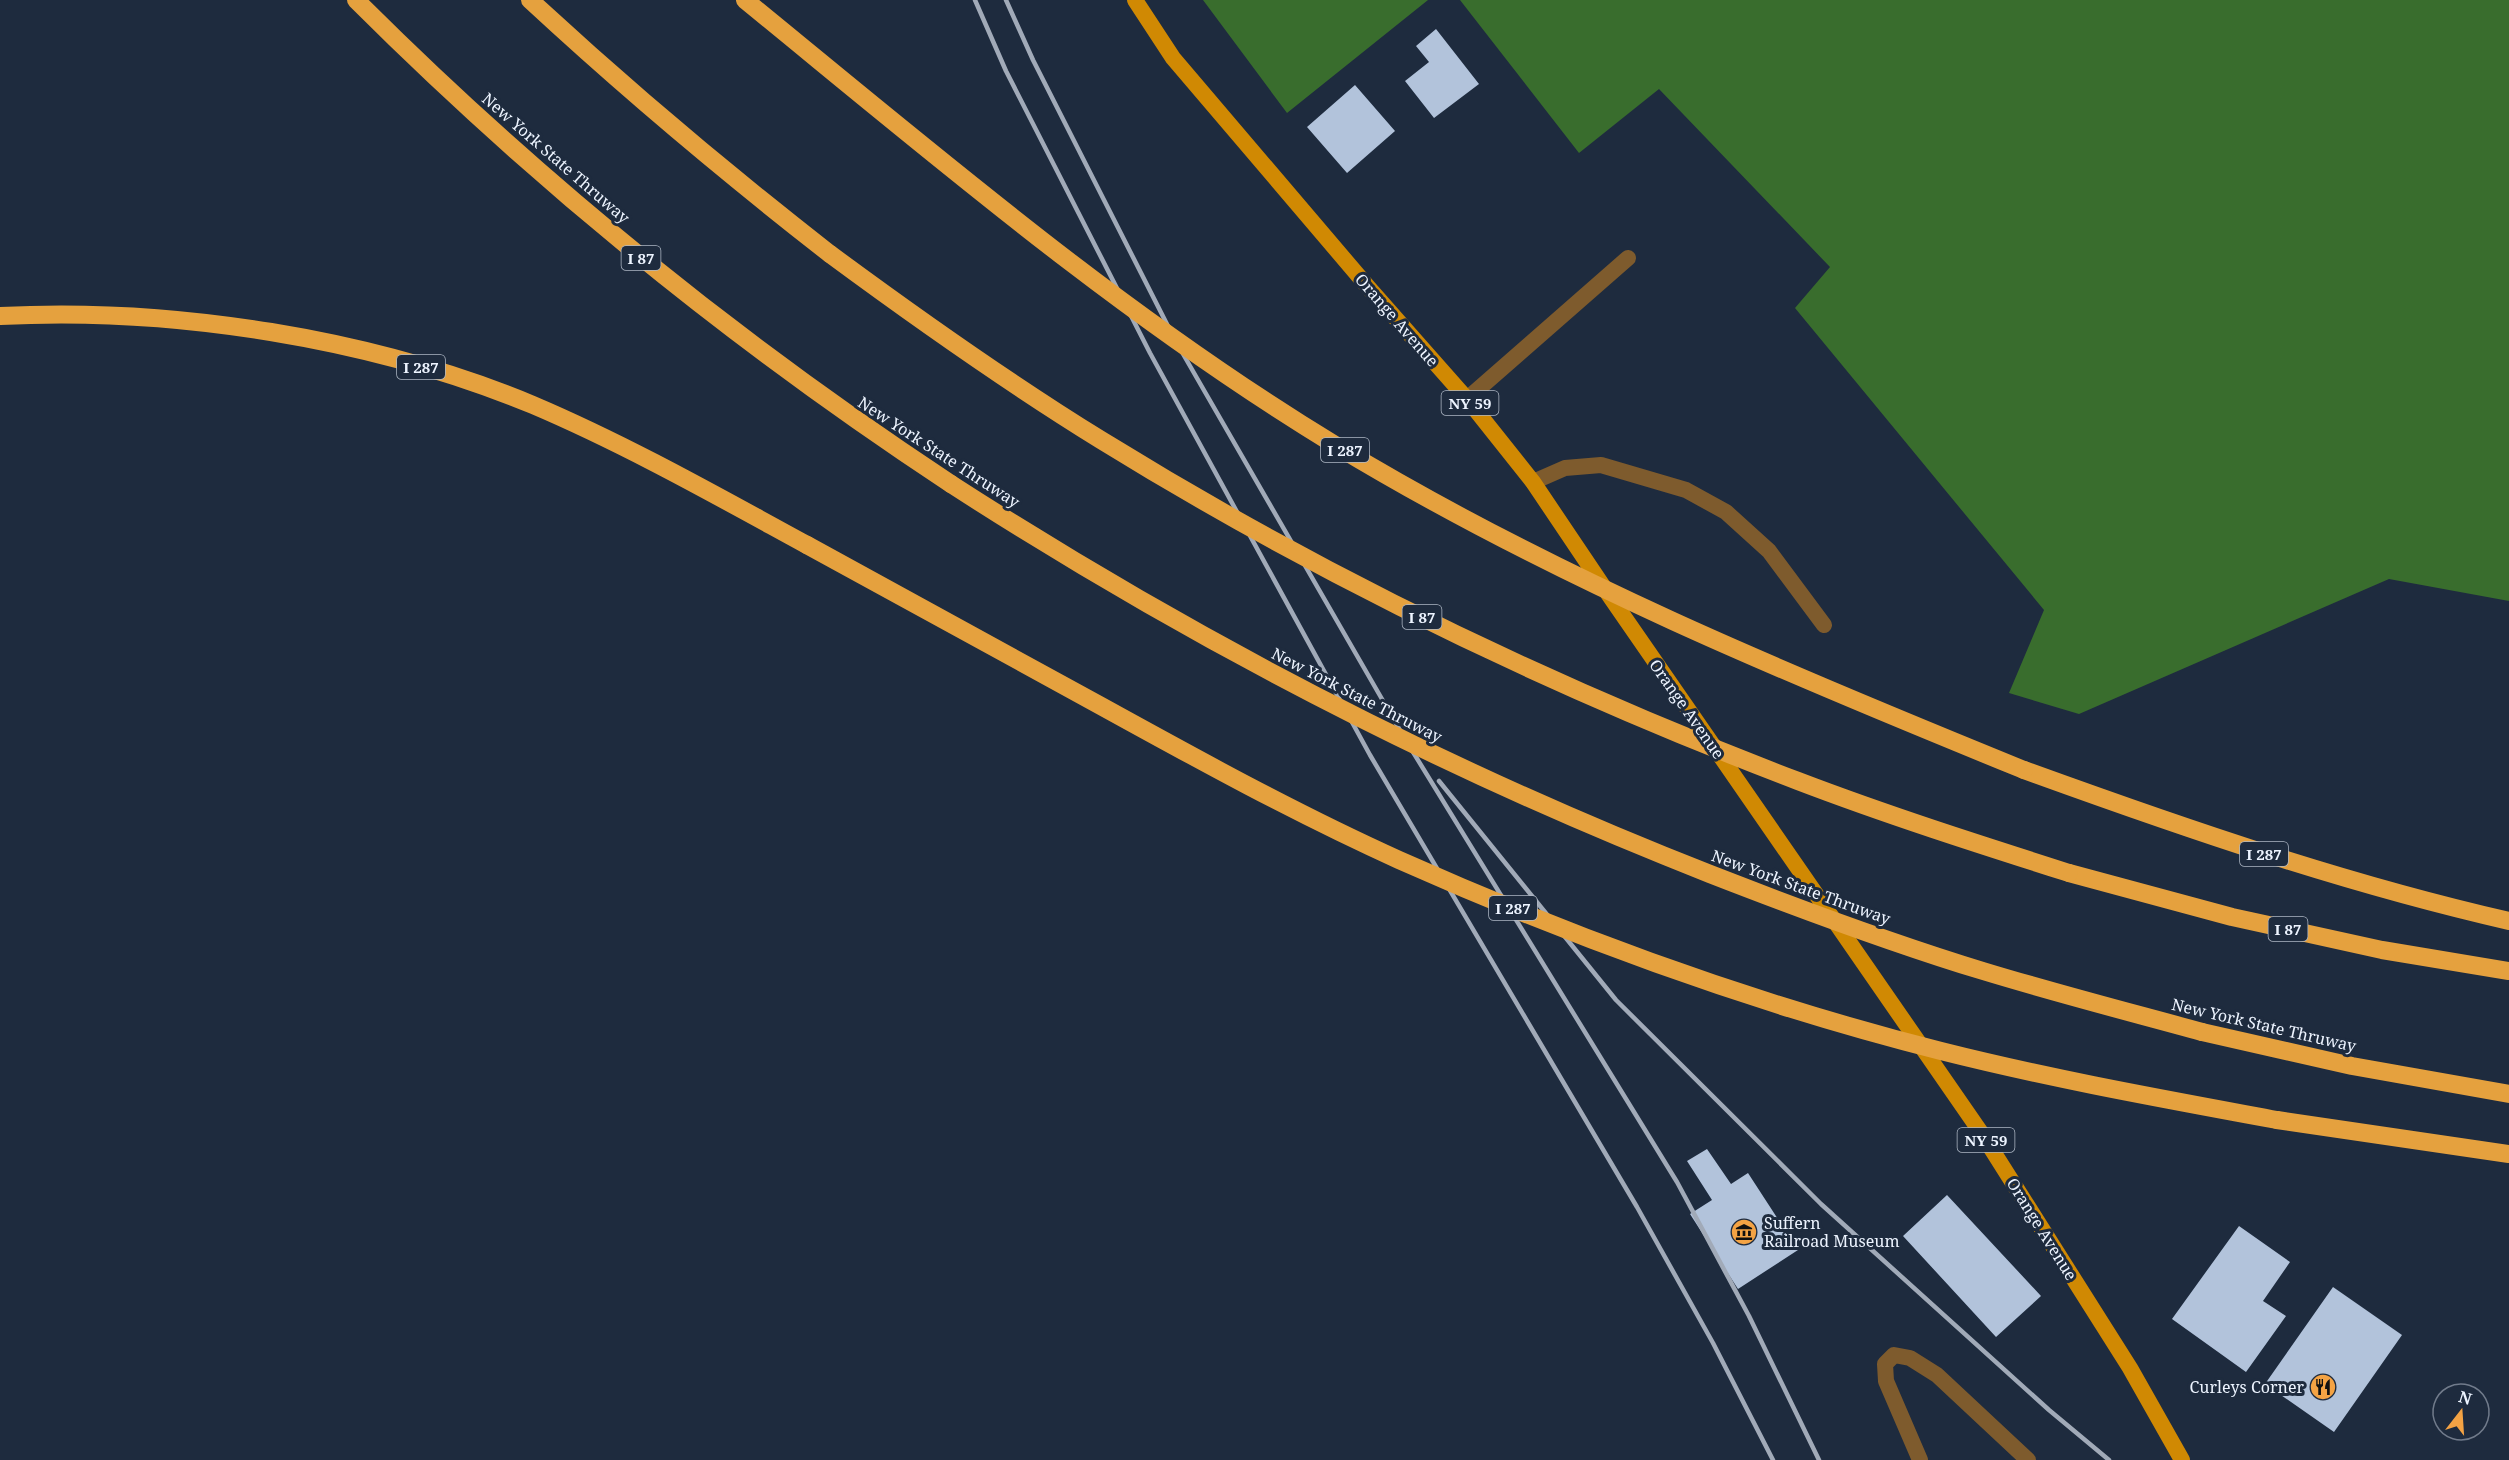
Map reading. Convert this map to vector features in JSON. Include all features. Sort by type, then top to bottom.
[{"type":"highway","name":"New York State Thruway","points":[[357,0],[488,125],[665,278],[854,420],[1040,541],[1217,644],[1332,705],[1540,804],[1676,861],[1871,934],[1982,971],[2202,1032],[2352,1066],[2509,1094]]},
{"type":"highway","name":"I 87","points":[[530,0],[650,109],[740,184],[922,322],[1102,441],[1376,595],[1578,691],[1690,739],[1881,812],[2069,873],[2232,916],[2382,950],[2509,971]]},
{"type":"highway","name":"I 287","points":[[745,0],[980,192],[1132,310],[1335,444],[1435,502],[1547,562],[1788,673],[2024,770],[2214,838],[2307,868],[2509,921]]},
{"type":"highway","name":"I 287","points":[[0,316],[110,316],[194,322],[275,334],[360,350],[448,374],[532,405],[616,443],[1317,821],[1400,860],[1559,926],[1732,991],[1928,1047],[2053,1078],[2277,1120],[2509,1154]]},
{"type":"main road","name":"Orange Avenue","points":[[1135,0],[1173,58],[1360,278],[1467,399],[1533,482],[1982,1134],[2130,1368],[2182,1460]]},
{"type":"lane","points":[[1467,399],[1628,258]]},
{"type":"lane","points":[[1533,482],[1565,468],[1601,465],[1686,490],[1726,512],[1769,551],[1824,625]]},
{"type":"lane","points":[[1920,1460],[1886,1382],[1885,1364],[1894,1355],[1910,1358],[1937,1375],[2028,1460]]},
{"type":"green space","points":[[1203,0],[1428,0],[1287,113]]},
{"type":"green space","points":[[1460,0],[2509,0],[2509,601],[2389,579],[2079,714],[2009,693],[2044,610],[1795,308],[1830,267],[1659,89],[1579,153]]},
{"type":"building","points":[[1436,29],[1479,84],[1434,118],[1405,81],[1429,62],[1416,46]]},
{"type":"building","points":[[1355,85],[1395,131],[1347,173],[1307,127]]},
{"type":"building","name":"Suffern Railroad Museum","points":[[1707,1149],[1731,1184],[1748,1173],[1798,1250],[1738,1289],[1690,1214],[1712,1200],[1687,1161]]},
{"type":"building","points":[[1947,1195],[2041,1296],[1996,1337],[1903,1236]]},
{"type":"building","points":[[2239,1226],[2290,1262],[2263,1301],[2286,1316],[2246,1372],[2172,1319]]},
{"type":"building","points":[[2333,1287],[2402,1335],[2334,1432],[2265,1384]]},
{"type":"railway","points":[[975,0],[1006,71],[1150,353],[1370,755],[1637,1207],[1713,1343],[1773,1460]]},
{"type":"railway","points":[[1006,0],[1033,60],[1175,340],[1405,739],[1677,1182],[1749,1316],[1819,1460]]},
{"type":"railway","points":[[1439,781],[1616,1000],[1821,1204],[2049,1410],[2109,1460]]},
{"type":"place","name":"Suffern Railroad Museum","points":[[1744,1232]]},
{"type":"place","name":"Curleys Corner","points":[[2323,1387]]}]
